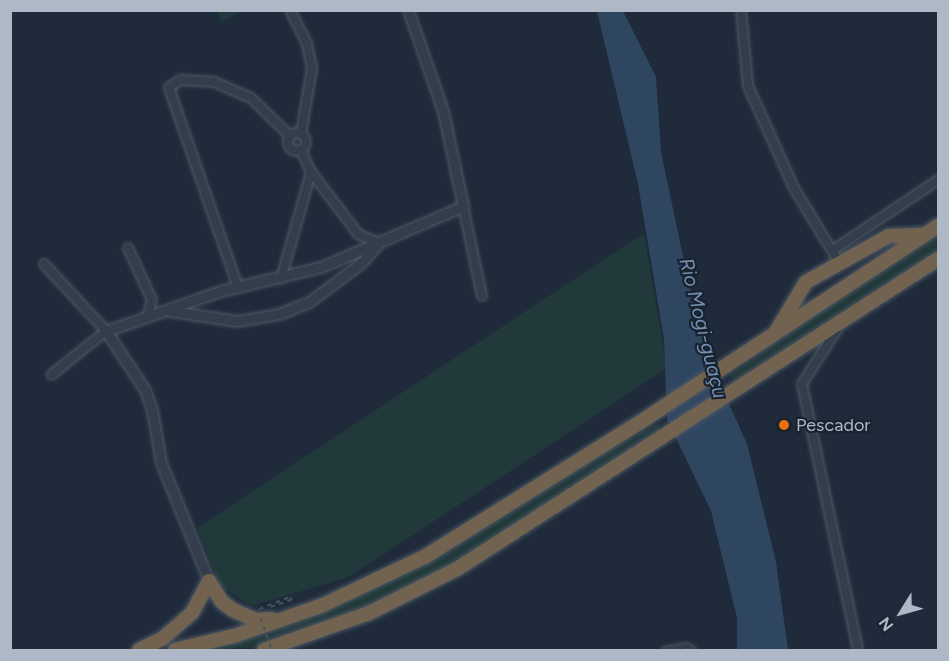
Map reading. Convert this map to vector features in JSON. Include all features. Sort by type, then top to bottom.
[{"type":"highway","points":[[175,651],[237,635],[323,605],[426,556],[639,423],[939,226]]},
{"type":"highway","points":[[774,334],[806,282],[836,256],[889,237],[925,235]]},
{"type":"highway","points":[[264,651],[343,624],[427,586],[655,446],[939,260]]},
{"type":"highway","points":[[209,580],[222,602],[241,615],[264,621],[323,605]]},
{"type":"highway","points":[[139,651],[170,634],[192,613],[209,580]]},
{"type":"street","points":[[290,10],[307,44],[312,68],[301,134],[306,140],[301,150]]},
{"type":"street","points":[[408,10],[443,111],[482,296]]},
{"type":"street","points":[[741,10],[748,86],[795,190],[836,256],[880,220],[939,180]]},
{"type":"street","points":[[238,287],[169,88],[180,80],[214,82],[251,99],[290,136],[290,148],[301,150]]},
{"type":"street","points":[[290,136],[301,134]]},
{"type":"street","points":[[301,150],[311,172],[358,234],[378,243]]},
{"type":"street","points":[[281,279],[311,172]]},
{"type":"street","points":[[51,375],[106,331],[238,287],[281,279],[378,243],[463,206]]},
{"type":"street","points":[[880,220],[889,237]]},
{"type":"street","points":[[170,311],[237,321],[279,314],[309,302],[360,264],[378,243]]},
{"type":"street","points":[[128,248],[152,300],[146,319]]},
{"type":"street","points":[[44,264],[106,331],[124,355],[148,400],[161,463],[209,580]]},
{"type":"street","points":[[842,322],[802,384],[858,651]]},
{"type":"lane","points":[[664,651],[687,646],[694,651]]},
{"type":"path","points":[[241,615],[291,597],[292,600],[259,612],[272,651]]},
{"type":"green space","points":[[217,10],[241,10],[241,11],[221,22]]},
{"type":"green space","points":[[938,232],[938,253],[738,386],[730,375],[760,354],[758,350]]},
{"type":"green space","points":[[644,233],[667,368],[349,577],[251,606],[220,585],[197,528]]},
{"type":"green space","points":[[658,423],[663,432],[473,554],[404,592],[255,648],[196,650],[316,614]]},
{"type":"water","points":[[597,11],[623,11],[656,77],[661,152],[690,289],[708,357],[747,444],[776,562],[788,650],[737,650],[737,618],[711,511],[667,419],[664,339],[638,184]]},
{"type":"place","name":"Pescador","points":[[784,425]]},
{"type":"water label","name":"Rio Mogi-guaçu","points":[[703,328]]}]
